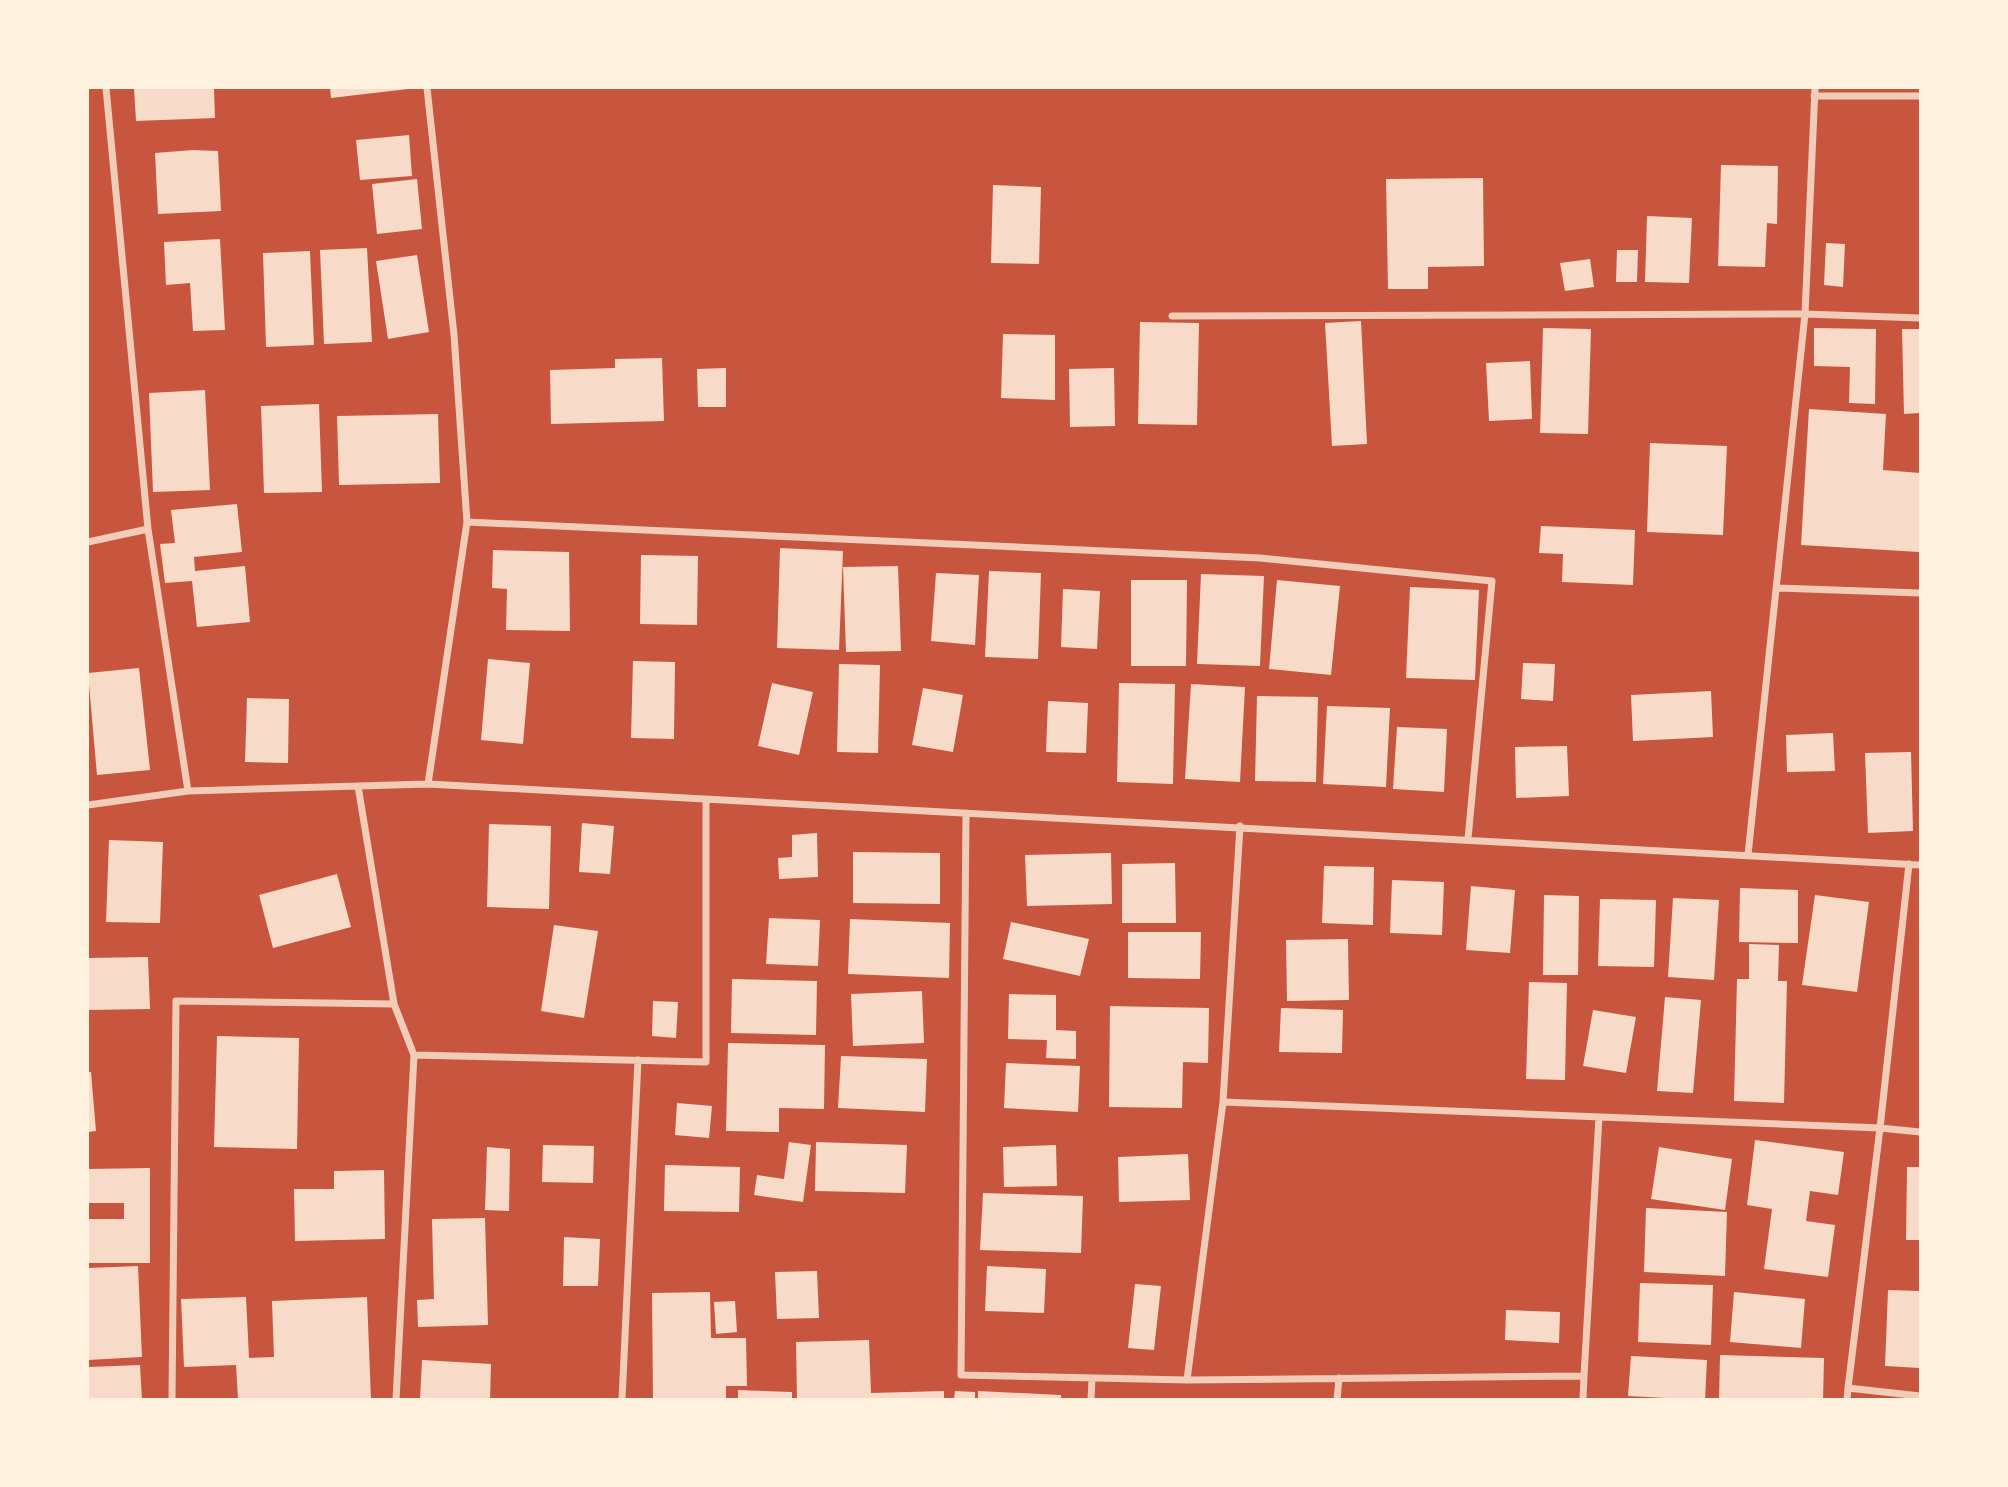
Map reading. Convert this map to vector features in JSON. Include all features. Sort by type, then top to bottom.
[{"type":"street","points":[[106,88],[148,529],[188,791]]},
{"type":"street","points":[[427,88],[454,335],[467,522],[428,784]]},
{"type":"street","points":[[1748,855],[1805,314],[1814,92],[1920,96]]},
{"type":"street","points":[[1172,316],[1805,314],[1920,318]]},
{"type":"street","points":[[467,522],[1260,558],[1492,582],[1468,839]]},
{"type":"street","points":[[88,542],[148,529]]},
{"type":"street","points":[[1776,589],[1920,593]]},
{"type":"street","points":[[88,806],[188,791],[428,784],[1920,865]]},
{"type":"street","points":[[358,786],[394,1004],[414,1055],[396,1399]]},
{"type":"street","points":[[414,1055],[706,1062],[706,800]]},
{"type":"street","points":[[966,813],[961,1374],[1187,1380],[1584,1376]]},
{"type":"street","points":[[1187,1380],[1223,1102],[1240,827]]},
{"type":"street","points":[[1846,1399],[1909,864]]},
{"type":"street","points":[[172,1399],[176,1001],[394,1004]]},
{"type":"street","points":[[622,1399],[638,1060]]},
{"type":"street","points":[[1223,1102],[1880,1128],[1920,1132]]},
{"type":"street","points":[[1583,1399],[1599,1117]]},
{"type":"street","points":[[1091,1399],[1092,1378]]},
{"type":"street","points":[[1337,1399],[1339,1378]]},
{"type":"street","points":[[1848,1388],[1920,1396]]},
{"type":"building","points":[[134,88],[214,88],[215,118],[136,121]]},
{"type":"building","points":[[330,88],[408,88],[408,89],[331,98]]},
{"type":"building","points":[[409,135],[412,176],[360,180],[356,140]]},
{"type":"building","points":[[218,151],[221,211],[158,214],[155,153]]},
{"type":"building","points":[[1721,165],[1778,166],[1777,224],[1767,223],[1765,267],[1718,266]]},
{"type":"building","points":[[1483,178],[1484,266],[1428,267],[1428,289],[1388,289],[1386,179]]},
{"type":"building","points":[[417,179],[422,229],[377,234],[372,184]]},
{"type":"building","points":[[993,185],[1041,187],[1039,264],[991,263]]},
{"type":"building","points":[[1647,216],[1692,218],[1689,283],[1645,282]]},
{"type":"building","points":[[220,239],[225,330],[193,331],[190,283],[166,285],[164,242]]},
{"type":"building","points":[[1826,243],[1845,244],[1843,287],[1824,285]]},
{"type":"building","points":[[367,248],[372,342],[324,344],[320,250]]},
{"type":"building","points":[[1617,250],[1638,250],[1637,282],[1616,282]]},
{"type":"building","points":[[310,251],[314,345],[266,347],[263,253]]},
{"type":"building","points":[[417,255],[429,332],[388,339],[376,261]]},
{"type":"building","points":[[1590,259],[1594,287],[1565,291],[1560,263]]},
{"type":"building","points":[[1361,321],[1367,444],[1332,446],[1325,323]]},
{"type":"building","points":[[1140,322],[1199,323],[1197,425],[1138,424]]},
{"type":"building","points":[[1543,328],[1591,329],[1588,434],[1540,433]]},
{"type":"building","points":[[1814,328],[1876,329],[1875,404],[1849,403],[1850,367],[1814,366]]},
{"type":"building","points":[[1902,329],[1920,329],[1920,413],[1904,414]]},
{"type":"building","points":[[1003,334],[1055,335],[1055,400],[1001,398]]},
{"type":"building","points":[[662,358],[664,421],[551,424],[550,370],[615,368],[615,359]]},
{"type":"building","points":[[1530,361],[1532,419],[1489,421],[1486,363]]},
{"type":"building","points":[[726,368],[726,407],[698,407],[697,369]]},
{"type":"building","points":[[1114,368],[1115,426],[1070,427],[1069,369]]},
{"type":"building","points":[[205,390],[210,490],[153,492],[149,393]]},
{"type":"building","points":[[319,404],[322,492],[264,493],[261,406]]},
{"type":"building","points":[[1809,409],[1886,414],[1883,470],[1920,473],[1919,552],[1801,545]]},
{"type":"building","points":[[438,414],[440,483],[339,485],[337,416]]},
{"type":"building","points":[[1650,443],[1727,446],[1723,535],[1647,532]]},
{"type":"building","points":[[237,504],[242,552],[194,557],[195,571],[245,566],[250,622],[197,627],[192,581],[165,583],[160,544],[175,543],[171,510]]},
{"type":"building","points":[[1541,526],[1635,530],[1633,585],[1562,582],[1563,554],[1539,553]]},
{"type":"building","points":[[780,548],[843,551],[839,650],[777,648]]},
{"type":"building","points":[[493,550],[569,552],[570,631],[506,630],[507,589],[492,588]]},
{"type":"building","points":[[641,555],[698,556],[697,625],[640,624]]},
{"type":"building","points":[[898,566],[901,651],[846,652],[843,567]]},
{"type":"building","points":[[989,571],[1041,573],[1038,659],[985,657]]},
{"type":"building","points":[[936,573],[979,575],[975,645],[931,641]]},
{"type":"building","points":[[1201,574],[1264,576],[1260,666],[1197,664]]},
{"type":"building","points":[[1131,580],[1187,580],[1186,666],[1131,666]]},
{"type":"building","points":[[1277,580],[1340,586],[1331,675],[1269,669]]},
{"type":"building","points":[[1410,587],[1479,590],[1475,680],[1406,678]]},
{"type":"building","points":[[1063,589],[1100,591],[1097,649],[1061,647]]},
{"type":"building","points":[[488,659],[530,663],[523,744],[481,740]]},
{"type":"building","points":[[633,661],[675,662],[674,739],[631,738]]},
{"type":"building","points":[[1523,663],[1555,664],[1553,701],[1521,699]]},
{"type":"building","points":[[839,664],[880,665],[878,753],[837,752]]},
{"type":"building","points":[[139,668],[150,770],[97,775],[88,673]]},
{"type":"building","points":[[772,683],[813,692],[799,755],[758,746]]},
{"type":"building","points":[[1119,683],[1175,684],[1173,784],[1117,782]]},
{"type":"building","points":[[1191,684],[1245,687],[1240,782],[1185,779]]},
{"type":"building","points":[[923,688],[963,695],[953,752],[912,745]]},
{"type":"building","points":[[1711,691],[1713,737],[1633,741],[1631,695]]},
{"type":"building","points":[[1257,696],[1318,697],[1316,782],[1255,781]]},
{"type":"building","points":[[247,698],[289,699],[288,763],[245,762]]},
{"type":"building","points":[[1048,701],[1088,703],[1086,753],[1046,752]]},
{"type":"building","points":[[1327,706],[1390,708],[1386,787],[1323,784]]},
{"type":"building","points":[[1397,727],[1447,729],[1444,792],[1393,789]]},
{"type":"building","points":[[1833,733],[1835,771],[1787,772],[1786,735]]},
{"type":"building","points":[[1567,746],[1569,796],[1516,798],[1515,747]]},
{"type":"building","points":[[1911,752],[1913,831],[1868,833],[1865,753]]},
{"type":"building","points":[[582,823],[614,826],[610,874],[579,872]]},
{"type":"building","points":[[489,824],[551,826],[549,909],[487,907]]},
{"type":"building","points":[[817,833],[818,877],[779,879],[778,858],[792,857],[792,835]]},
{"type":"building","points":[[109,840],[163,842],[160,923],[106,922]]},
{"type":"building","points":[[853,852],[940,853],[940,904],[853,903]]},
{"type":"building","points":[[1111,853],[1112,904],[1027,906],[1025,855]]},
{"type":"building","points":[[1175,863],[1176,923],[1122,923],[1122,864]]},
{"type":"building","points":[[1324,866],[1374,867],[1373,925],[1322,923]]},
{"type":"building","points":[[337,874],[351,927],[273,948],[259,895]]},
{"type":"building","points":[[1392,880],[1444,882],[1442,935],[1390,933]]},
{"type":"building","points":[[1471,886],[1515,890],[1510,953],[1466,950]]},
{"type":"building","points":[[1740,888],[1798,890],[1798,943],[1739,942]]},
{"type":"building","points":[[1544,895],[1579,896],[1578,975],[1543,975]]},
{"type":"building","points":[[1815,895],[1869,902],[1857,992],[1802,985]]},
{"type":"building","points":[[1673,898],[1719,900],[1714,980],[1668,977]]},
{"type":"building","points":[[1600,899],[1656,900],[1654,967],[1598,966]]},
{"type":"building","points":[[769,918],[820,920],[818,966],[766,964]]},
{"type":"building","points":[[850,919],[950,923],[949,978],[848,974]]},
{"type":"building","points":[[1011,922],[1089,939],[1080,976],[1003,959]]},
{"type":"building","points":[[554,925],[598,931],[584,1018],[541,1011]]},
{"type":"building","points":[[1128,932],[1201,932],[1200,979],[1128,978]]},
{"type":"building","points":[[1348,939],[1349,1000],[1287,1001],[1286,940]]},
{"type":"building","points":[[1749,944],[1779,945],[1778,981],[1787,981],[1784,1103],[1734,1101],[1737,979],[1749,979]]},
{"type":"building","points":[[148,957],[150,1009],[88,1010],[88,958]]},
{"type":"building","points":[[732,979],[817,981],[816,1035],[731,1033]]},
{"type":"building","points":[[1529,982],[1567,983],[1565,1080],[1526,1079]]},
{"type":"building","points":[[922,991],[924,1043],[853,1046],[851,994]]},
{"type":"building","points":[[1009,994],[1056,995],[1056,1030],[1076,1031],[1076,1059],[1046,1058],[1047,1040],[1008,1039]]},
{"type":"building","points":[[1665,997],[1701,1000],[1693,1093],[1657,1091]]},
{"type":"building","points":[[653,1001],[678,1002],[676,1038],[652,1036]]},
{"type":"building","points":[[1110,1006],[1209,1008],[1208,1063],[1183,1062],[1182,1108],[1109,1107]]},
{"type":"building","points":[[1281,1008],[1343,1010],[1342,1053],[1279,1052]]},
{"type":"building","points":[[1593,1010],[1636,1017],[1626,1073],[1583,1066]]},
{"type":"building","points":[[217,1036],[299,1038],[297,1149],[214,1147]]},
{"type":"building","points":[[728,1043],[825,1045],[824,1109],[779,1108],[779,1132],[726,1131]]},
{"type":"building","points":[[841,1056],[927,1059],[925,1112],[838,1108]]},
{"type":"building","points":[[1006,1063],[1080,1066],[1078,1112],[1004,1108]]},
{"type":"building","points":[[88,1072],[91,1072],[96,1131],[88,1132]]},
{"type":"building","points":[[677,1103],[712,1106],[709,1138],[675,1135]]},
{"type":"building","points":[[1755,1140],[1844,1152],[1838,1195],[1810,1191],[1806,1221],[1835,1225],[1828,1277],[1764,1269],[1772,1209],[1747,1205]]},
{"type":"building","points":[[789,1142],[811,1145],[803,1202],[754,1195],[757,1175],[784,1179]]},
{"type":"building","points":[[816,1142],[907,1145],[905,1193],[815,1191]]},
{"type":"building","points":[[543,1145],[594,1146],[593,1183],[542,1182]]},
{"type":"building","points":[[1056,1145],[1057,1186],[1004,1187],[1003,1147]]},
{"type":"building","points":[[487,1147],[510,1149],[509,1211],[485,1210]]},
{"type":"building","points":[[1659,1147],[1732,1159],[1725,1210],[1651,1199]]},
{"type":"building","points":[[1188,1154],[1190,1200],[1119,1202],[1118,1157]]},
{"type":"building","points":[[665,1165],[740,1167],[739,1212],[664,1211]]},
{"type":"building","points":[[1907,1167],[1920,1167],[1920,1240],[1906,1240]]},
{"type":"building","points":[[150,1168],[150,1263],[88,1263],[88,1219],[124,1219],[124,1203],[88,1203],[88,1169]]},
{"type":"building","points":[[384,1170],[385,1239],[295,1241],[294,1189],[334,1189],[334,1171]]},
{"type":"building","points":[[983,1193],[1083,1196],[1081,1253],[980,1250]]},
{"type":"building","points":[[1646,1208],[1727,1212],[1725,1276],[1644,1272]]},
{"type":"building","points":[[485,1218],[488,1325],[418,1327],[417,1300],[434,1299],[432,1219]]},
{"type":"building","points":[[564,1237],[600,1239],[598,1286],[563,1286]]},
{"type":"building","points":[[138,1266],[142,1357],[88,1360],[88,1268]]},
{"type":"building","points":[[987,1266],[1046,1269],[1044,1313],[985,1311]]},
{"type":"building","points":[[817,1271],[819,1318],[777,1319],[775,1272]]},
{"type":"building","points":[[1640,1283],[1713,1285],[1711,1345],[1638,1342]]},
{"type":"building","points":[[1135,1284],[1161,1286],[1154,1350],[1128,1348]]},
{"type":"building","points":[[1888,1290],[1920,1291],[1920,1368],[1885,1366]]},
{"type":"building","points":[[710,1292],[711,1338],[746,1338],[747,1386],[726,1386],[726,1400],[653,1400],[652,1293]]},
{"type":"building","points":[[1734,1292],[1805,1299],[1801,1348],[1730,1342]]},
{"type":"building","points":[[246,1297],[249,1358],[274,1357],[272,1301],[367,1297],[371,1400],[238,1399],[236,1365],[184,1367],[181,1299]]},
{"type":"building","points":[[735,1301],[737,1332],[716,1334],[714,1302]]},
{"type":"building","points":[[1506,1310],[1560,1312],[1559,1343],[1505,1340]]},
{"type":"building","points":[[869,1340],[871,1393],[944,1391],[944,1400],[797,1400],[796,1342]]},
{"type":"building","points":[[1720,1355],[1824,1358],[1823,1400],[1719,1400]]},
{"type":"building","points":[[1631,1356],[1707,1360],[1705,1400],[1628,1396]]},
{"type":"building","points":[[422,1360],[491,1364],[490,1400],[420,1400]]},
{"type":"building","points":[[140,1365],[142,1400],[88,1400],[88,1367]]},
{"type":"building","points":[[738,1390],[792,1392],[792,1400],[738,1400]]},
{"type":"building","points":[[955,1391],[975,1392],[975,1400],[954,1400]]},
{"type":"building","points":[[978,1391],[1061,1395],[1061,1400],[978,1400]]}]
